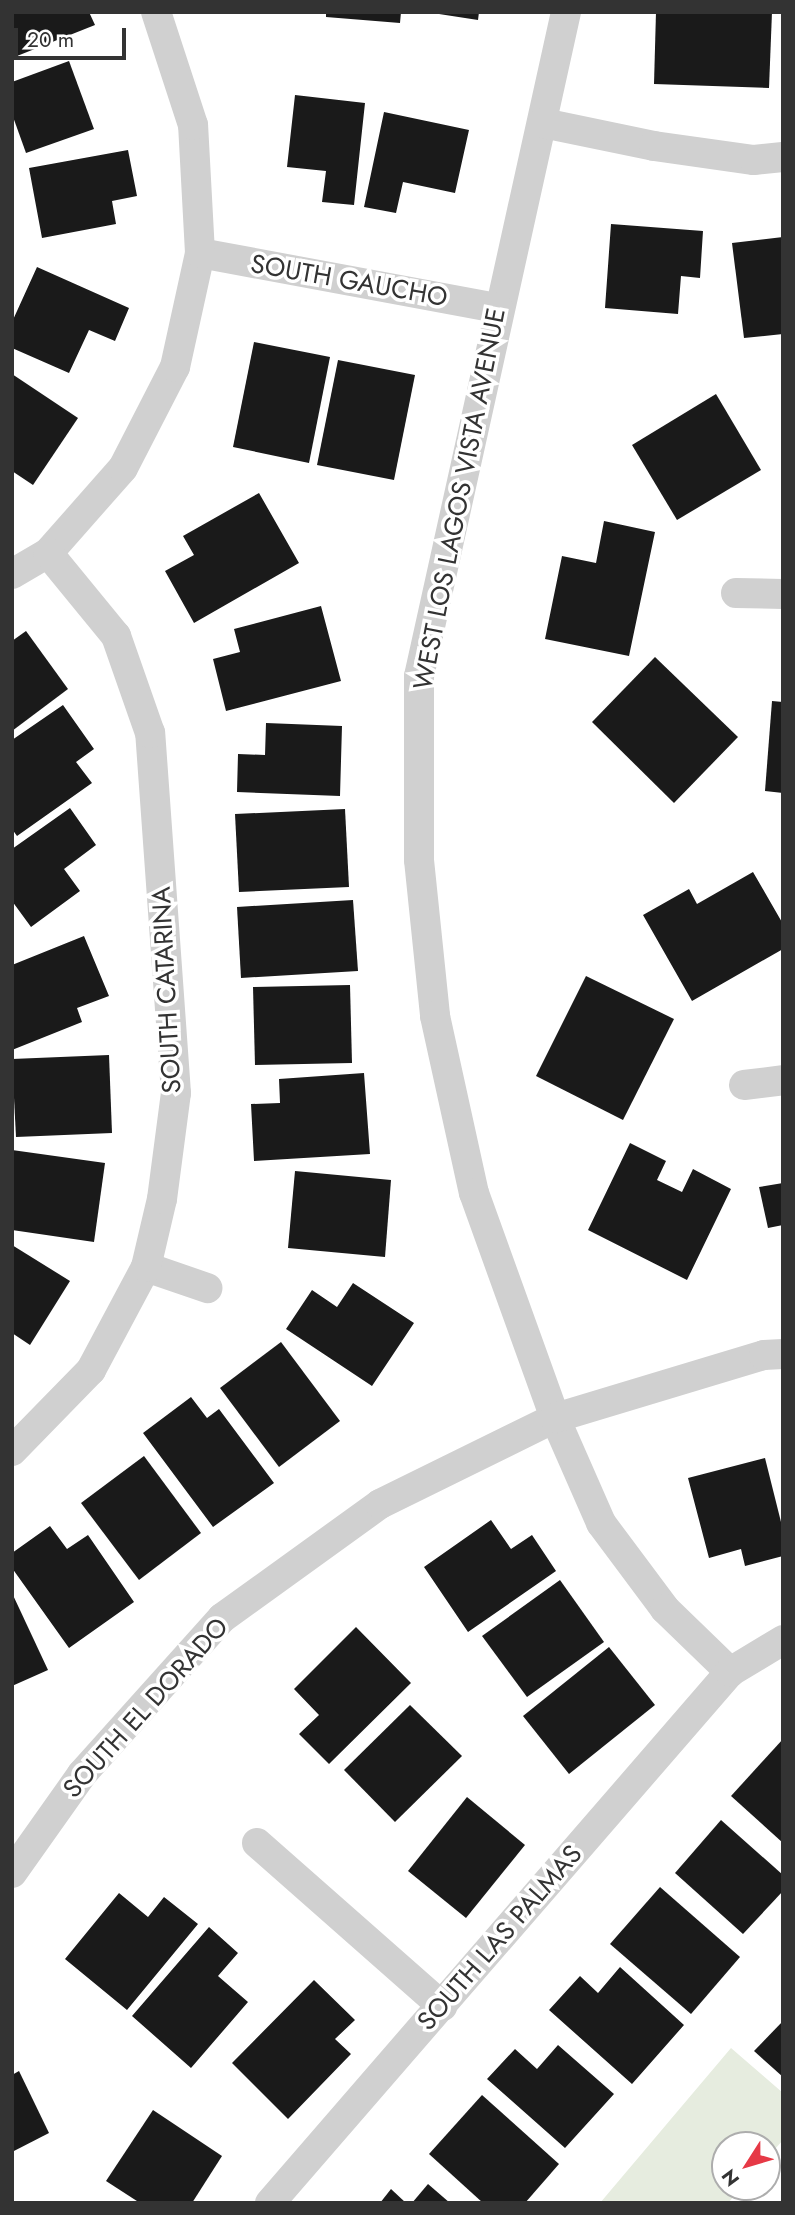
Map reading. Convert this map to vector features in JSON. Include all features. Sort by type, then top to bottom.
[{"type":"street","points":[[12,574],[48,552],[123,468],[175,367],[200,253],[193,125],[156,12]]},
{"type":"street","name":"WEST LOS LAGOS VISTA AVENUE","points":[[566,12],[543,123],[498,308],[419,676],[419,860],[436,1016],[474,1193],[555,1418],[601,1523],[665,1609],[730,1672]]},
{"type":"street","points":[[543,123],[654,146],[729,157],[754,160],[783,157]]},
{"type":"street","name":"SOUTH GAUCHO","points":[[200,253],[498,308]]},
{"type":"street","name":"SOUTH CATARINA","points":[[12,1451],[91,1370],[146,1267],[162,1199],[176,1093],[150,733],[116,636],[48,552]]},
{"type":"street","points":[[736,593],[783,594]]},
{"type":"street","points":[[744,1085],[783,1080]]},
{"type":"street","points":[[146,1267],[207,1288]]},
{"type":"street","name":"SOUTH EL DORADO","points":[[12,1873],[82,1774],[222,1618],[380,1504],[555,1418],[764,1355],[783,1354]]},
{"type":"street","name":"SOUTH LAS PALMAS","points":[[270,2203],[730,1672],[783,1640]]},
{"type":"street","points":[[257,1843],[442,2007]]},
{"type":"shaded area","points":[[731,2048],[783,2093],[781,2142],[781,2131],[711,2131],[711,2201],[730,2201],[728,2203],[600,2203]]},
{"type":"building","points":[[12,12],[89,12],[95,25],[12,58]]},
{"type":"building","points":[[326,12],[401,12],[400,23],[326,17]]},
{"type":"building","points":[[426,12],[479,12],[478,20]]},
{"type":"building","points":[[656,12],[772,12],[769,88],[654,84]]},
{"type":"building","points":[[69,61],[94,129],[26,153],[12,114],[12,82]]},
{"type":"building","points":[[295,95],[365,103],[354,205],[322,202],[326,171],[287,167]]},
{"type":"building","points":[[384,112],[469,130],[455,193],[403,182],[396,213],[364,207]]},
{"type":"building","points":[[128,150],[137,196],[112,201],[116,224],[42,238],[29,168]]},
{"type":"building","points":[[611,224],[703,231],[700,278],[681,276],[678,314],[605,308]]},
{"type":"building","points":[[783,237],[783,334],[744,338],[732,243]]},
{"type":"building","points":[[37,267],[129,308],[115,341],[89,330],[69,373],[12,348],[12,322]]},
{"type":"building","points":[[254,342],[330,357],[309,463],[233,447]]},
{"type":"building","points":[[338,360],[415,375],[394,480],[317,465]]},
{"type":"building","points":[[12,374],[78,418],[33,485],[12,471]]},
{"type":"building","points":[[716,394],[761,470],[677,520],[632,445]]},
{"type":"building","points":[[259,493],[299,563],[194,623],[165,571],[194,555],[183,536]]},
{"type":"building","points":[[604,521],[655,532],[629,656],[545,639],[562,556],[596,563]]},
{"type":"building","points":[[321,606],[341,681],[226,711],[213,659],[240,652],[234,629]]},
{"type":"building","points":[[26,631],[68,689],[12,731],[12,641]]},
{"type":"building","points":[[655,657],[738,737],[674,803],[592,722]]},
{"type":"building","points":[[772,701],[783,702],[783,793],[765,791]]},
{"type":"building","points":[[63,705],[94,749],[76,762],[92,783],[17,836],[12,829],[12,740]]},
{"type":"building","points":[[266,723],[342,726],[340,796],[237,792],[238,754],[265,755]]},
{"type":"building","points":[[70,808],[96,845],[64,869],[80,891],[31,927],[12,901],[12,849]]},
{"type":"building","points":[[345,809],[349,887],[239,892],[235,814]]},
{"type":"building","points":[[753,872],[783,924],[783,949],[692,1001],[643,915],[689,889],[697,904]]},
{"type":"building","points":[[353,900],[358,971],[241,978],[237,907]]},
{"type":"building","points":[[84,936],[109,996],[77,1008],[82,1022],[12,1050],[12,965]]},
{"type":"building","points":[[586,976],[674,1019],[623,1120],[536,1076]]},
{"type":"building","points":[[350,985],[352,1063],[255,1065],[253,987]]},
{"type":"building","points":[[109,1055],[112,1133],[16,1137],[12,1059]]},
{"type":"building","points":[[364,1073],[370,1154],[254,1161],[251,1104],[280,1103],[279,1079]]},
{"type":"building","points":[[630,1143],[666,1161],[657,1180],[682,1192],[693,1169],[731,1189],[687,1280],[588,1230]]},
{"type":"building","points":[[12,1150],[105,1163],[94,1242],[12,1230]]},
{"type":"building","points":[[295,1171],[391,1180],[385,1257],[288,1248]]},
{"type":"building","points":[[783,1183],[783,1225],[768,1228],[759,1187]]},
{"type":"building","points":[[12,1245],[70,1281],[30,1345],[12,1333]]},
{"type":"building","points":[[353,1283],[414,1323],[372,1386],[286,1329],[312,1290],[337,1307]]},
{"type":"building","points":[[281,1342],[340,1421],[279,1467],[220,1388]]},
{"type":"building","points":[[191,1397],[207,1418],[219,1409],[274,1483],[213,1527],[143,1433]]},
{"type":"building","points":[[144,1456],[201,1533],[139,1580],[81,1503]]},
{"type":"building","points":[[765,1458],[783,1530],[783,1556],[745,1566],[741,1549],[709,1558],[688,1478]]},
{"type":"building","points":[[491,1520],[511,1549],[532,1535],[556,1571],[468,1632],[424,1567]]},
{"type":"building","points":[[50,1526],[67,1549],[88,1535],[134,1602],[69,1648],[12,1568],[12,1553]]},
{"type":"building","points":[[560,1580],[604,1642],[527,1697],[482,1636]]},
{"type":"building","points":[[12,1593],[48,1670],[12,1686]]},
{"type":"building","points":[[356,1627],[411,1683],[329,1764],[299,1734],[319,1715],[294,1689]]},
{"type":"building","points":[[609,1647],[655,1705],[569,1774],[523,1716]]},
{"type":"building","points":[[410,1705],[462,1756],[395,1822],[344,1770]]},
{"type":"building","points":[[783,1739],[783,1843],[731,1796]]},
{"type":"building","points":[[467,1797],[525,1845],[466,1918],[408,1871]]},
{"type":"building","points":[[721,1820],[783,1875],[783,1891],[743,1934],[675,1873]]},
{"type":"building","points":[[660,1887],[740,1957],[691,2014],[610,1944]]},
{"type":"building","points":[[119,1893],[148,1917],[164,1897],[198,1924],[127,2010],[65,1959]]},
{"type":"building","points":[[209,1927],[238,1953],[218,1976],[248,2002],[191,2068],[132,2016]]},
{"type":"building","points":[[620,1967],[684,2025],[632,2084],[549,2010],[580,1976],[598,1993]]},
{"type":"building","points":[[314,1980],[355,2020],[335,2039],[351,2054],[288,2119],[232,2063]]},
{"type":"building","points":[[783,2021],[783,2077],[754,2051]]},
{"type":"building","points":[[558,2045],[614,2094],[565,2148],[487,2079],[515,2049],[537,2069]]},
{"type":"building","points":[[19,2071],[49,2133],[12,2152],[12,2075]]},
{"type":"building","points":[[482,2095],[559,2164],[525,2203],[483,2203],[429,2154]]},
{"type":"building","points":[[153,2110],[222,2156],[192,2203],[140,2203],[106,2181]]},
{"type":"building","points":[[428,2184],[450,2203],[412,2203]]},
{"type":"building","points":[[391,2189],[406,2203],[380,2203]]}]
